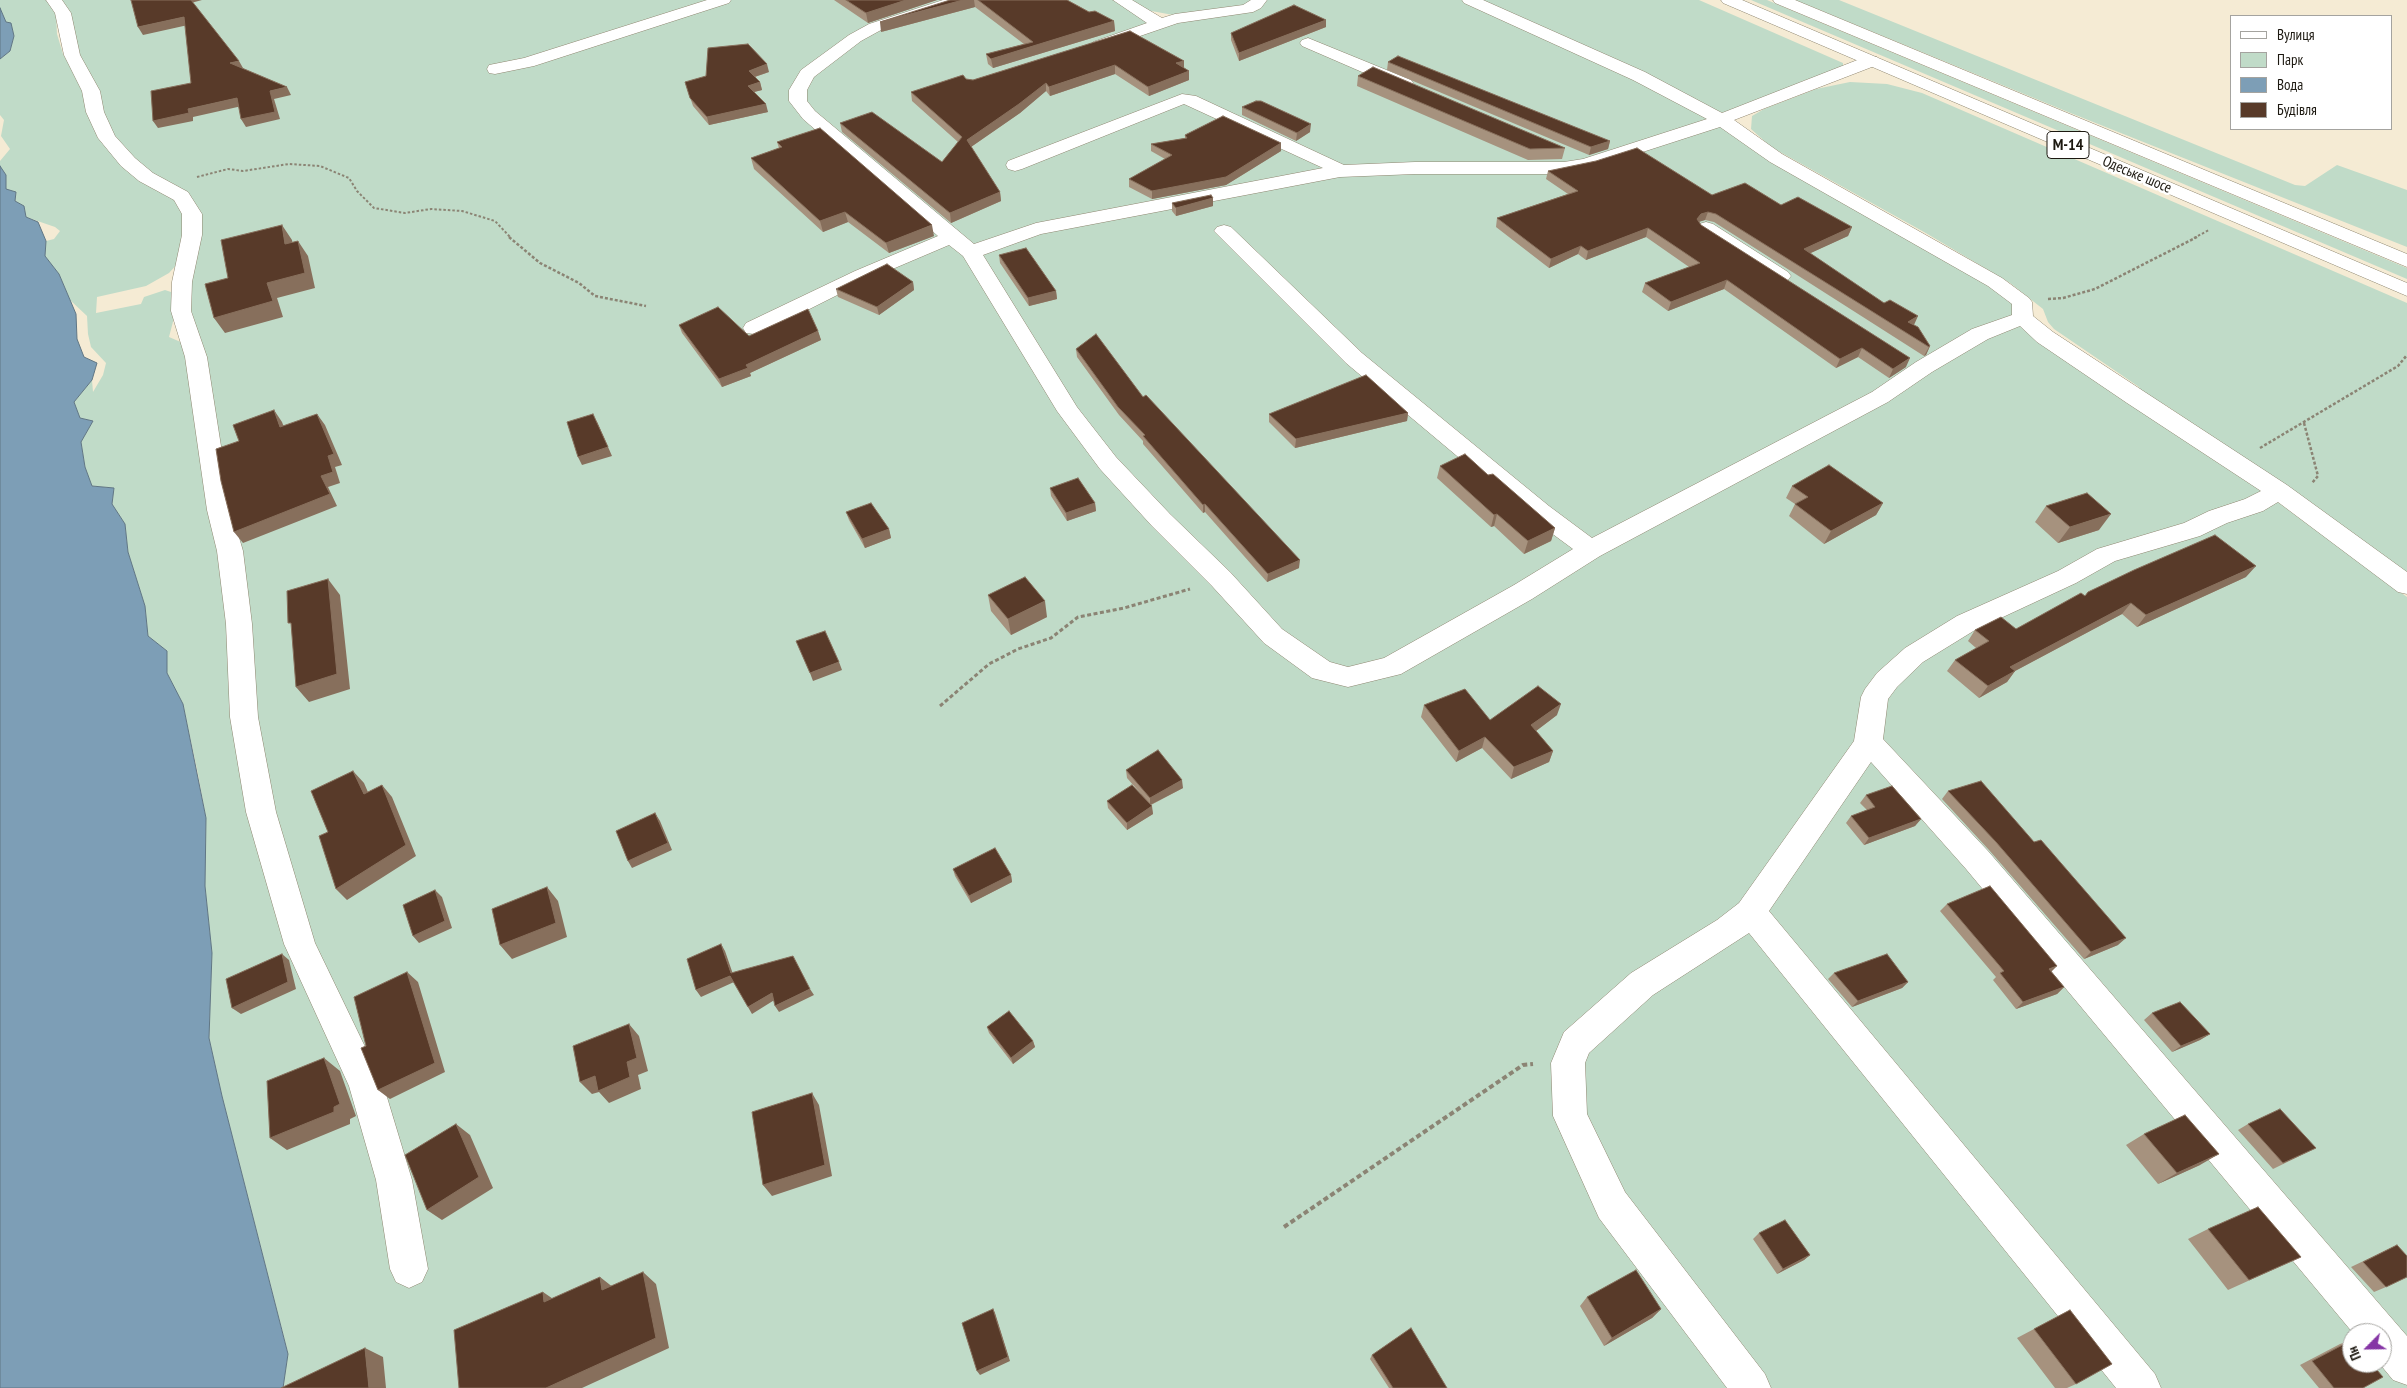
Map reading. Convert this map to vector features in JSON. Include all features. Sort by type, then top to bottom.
[{"type":"main road","points":[[54,0],[63,13],[72,55],[90,91],[95,112],[108,138],[128,162],[146,177],[181,196],[192,214],[192,235],[182,282],[181,311],[196,357],[218,510],[230,551],[239,624],[244,717],[261,812],[282,889],[300,944],[366,1084],[394,1180],[409,1269]]},
{"type":"main road","points":[[495,69],[528,62],[723,0]]},
{"type":"main road","points":[[959,0],[875,28],[855,38],[807,74],[798,90],[798,101],[809,115],[971,252],[1068,411],[1108,463],[1221,579],[1255,618],[1296,654],[1322,671],[1348,677],[1391,667],[1524,592],[1591,550],[1880,397],[1916,362],[1980,334],[2022,310]]},
{"type":"main road","points":[[1121,0],[1160,24]]},
{"type":"main road","points":[[1083,49],[1180,18],[1247,9],[1255,5],[1259,0]]},
{"type":"main road","points":[[1470,0],[1639,76],[1722,120],[1776,158],[1995,282],[2045,336],[2135,398],[2284,494],[2407,585]]},
{"type":"main road","name":"Одеське шосе","points":[[1729,0],[2407,290]]},
{"type":"main road","name":"М-14","points":[[1781,0],[2407,261]]},
{"type":"main road","points":[[1308,43],[1417,89]]},
{"type":"main road","points":[[971,252],[1036,229],[1298,178],[1340,172],[1415,168],[1564,168],[1586,164],[1722,120],[1751,106],[1871,61]]},
{"type":"main road","points":[[1015,165],[1182,99],[1190,100],[1335,166],[1340,172]]},
{"type":"main road","points":[[1563,152],[1581,159],[1586,164]]},
{"type":"main road","points":[[1706,228],[1795,285]]},
{"type":"main road","points":[[1224,231],[1354,358],[1540,512],[1591,550]]},
{"type":"main road","points":[[754,328],[862,276],[951,237]]},
{"type":"main road","points":[[1751,1388],[1612,1205],[1570,1116],[1568,1063],[1576,1043],[1642,984],[1728,930],[1750,913],[1868,744],[1875,697],[1887,680],[1914,655],[1966,624],[2067,577],[2106,555],[2144,542],[2191,530],[2218,517],[2284,494]]},
{"type":"main road","points":[[1868,744],[1878,752],[1977,860],[2370,1323]]},
{"type":"main road","points":[[1750,913],[1770,934],[2141,1388]]},
{"type":"main road","points":[[2392,1349],[2407,1366]]},
{"type":"path","points":[[163,186],[228,169],[243,171],[289,164],[320,166],[349,178],[357,192],[374,208],[405,213],[431,209],[462,211],[495,221],[516,244],[540,263],[579,283],[595,296],[646,306]]},
{"type":"path","points":[[2022,310],[2095,289],[2236,216]]},
{"type":"path","points":[[2232,462],[2304,423],[2398,366],[2407,355]]},
{"type":"path","points":[[2284,494],[2306,489],[2318,476],[2304,423]]},
{"type":"path","points":[[940,706],[989,664],[1018,649],[1051,638],[1078,617],[1124,608],[1221,579]]},
{"type":"path","points":[[1284,1227],[1523,1065],[1568,1063]]},
{"type":"green space","points":[[0,0],[47,0],[49,2],[56,15],[57,34],[63,54],[80,82],[99,135],[138,179],[183,204],[190,228],[180,261],[169,273],[146,286],[97,297],[96,313],[141,304],[144,297],[165,290],[174,293],[175,314],[169,337],[183,343],[188,356],[204,461],[217,457],[202,356],[188,297],[198,233],[199,212],[185,191],[159,180],[118,146],[105,126],[98,93],[77,51],[68,12],[59,0],[1118,0],[1160,27],[1189,18],[1235,14],[1260,5],[1265,0],[1465,0],[1638,78],[1723,125],[1774,160],[1999,288],[2015,302],[2024,329],[2059,350],[2223,459],[2283,506],[2407,597],[2407,1388],[283,1388],[288,1353],[209,1038],[212,953],[205,886],[206,818],[198,774],[183,704],[167,673],[167,651],[148,636],[145,606],[128,552],[125,524],[112,504],[114,488],[92,486],[85,467],[81,442],[93,421],[80,418],[74,402],[92,380],[93,392],[103,375],[106,363],[91,347],[87,316],[70,300],[59,274],[45,256],[46,241],[54,239],[60,231],[55,227],[26,217],[24,206],[15,201],[16,192],[6,189],[6,175],[0,166],[0,161],[10,149],[1,136],[4,120],[0,115],[0,59],[10,51],[14,36],[11,24],[6,22],[0,8]]},
{"type":"green space","points":[[1126,0],[1254,0],[1248,5],[1173,15],[1141,9]]},
{"type":"green space","points":[[1475,0],[1699,0],[1843,63],[1843,68],[1803,81],[1760,101],[1724,113],[1718,112]]},
{"type":"green space","points":[[1751,0],[1767,0],[2407,268],[2407,279]]},
{"type":"green space","points":[[1795,0],[1839,0],[2295,185],[2305,186],[2337,165],[2407,190],[2407,247],[2068,112]]},
{"type":"green space","points":[[1850,82],[1887,84],[1922,93],[2407,303],[2407,578],[2255,467],[2167,406],[2142,393],[2139,387],[2054,329],[2048,322],[2043,309],[2010,283],[1924,232],[1771,147],[1751,129],[1752,116],[1764,109],[1816,89]]},
{"type":"water","points":[[0,8],[6,22],[11,23],[14,36],[10,51],[0,59]]},
{"type":"water","points":[[0,166],[6,175],[6,189],[16,192],[15,201],[24,206],[26,217],[38,222],[46,241],[45,256],[59,274],[76,314],[77,339],[84,357],[97,363],[92,380],[74,402],[80,418],[93,421],[81,442],[85,467],[92,486],[114,488],[112,504],[125,524],[128,552],[145,606],[148,636],[167,651],[167,673],[183,704],[206,818],[205,886],[212,953],[209,1038],[288,1354],[283,1388],[0,1388]]},
{"type":"building","points":[[131,0],[191,0],[239,61],[230,63],[287,87],[270,91],[275,112],[241,119],[237,98],[188,109],[189,113],[153,121],[151,91],[191,83],[184,17],[138,27]]},
{"type":"building","points":[[846,0],[906,0],[866,13]]},
{"type":"building","points":[[950,0],[963,0],[880,22]]},
{"type":"building","points":[[978,0],[1067,0],[1089,12],[1095,11],[1114,21],[991,59],[986,54],[1033,42]]},
{"type":"building","points":[[1294,5],[1326,20],[1239,53],[1231,33]]},
{"type":"building","points":[[1130,31],[1184,61],[1176,63],[1189,71],[1148,87],[1115,65],[1049,87],[1046,83],[967,140],[1000,192],[950,213],[840,123],[872,112],[942,162],[962,137],[911,92],[963,75],[966,79],[973,80]]},
{"type":"building","points":[[748,44],[767,64],[749,71],[760,82],[748,86],[766,104],[707,117],[690,98],[685,82],[706,76],[708,48]]},
{"type":"building","points":[[1398,56],[1610,141],[1591,147],[1388,62]]},
{"type":"building","points":[[1373,67],[1565,148],[1530,149],[1358,76]]},
{"type":"building","points":[[1256,101],[1261,101],[1311,124],[1297,133],[1242,107]]},
{"type":"building","points":[[1223,116],[1281,143],[1226,177],[1152,191],[1129,179],[1172,155],[1151,144],[1187,138],[1185,135]]},
{"type":"building","points":[[820,128],[932,225],[886,243],[845,212],[820,221],[751,158],[782,147],[777,142]]},
{"type":"building","points":[[1637,148],[1712,195],[1745,183],[1781,205],[1798,197],[1852,227],[1804,249],[1884,303],[1890,300],[1918,316],[1908,322],[1918,327],[1930,346],[1716,214],[1708,212],[1701,214],[1697,219],[1701,225],[1910,358],[1893,369],[1862,348],[1840,359],[1727,280],[1671,302],[1645,283],[1700,263],[1648,228],[1588,251],[1581,246],[1551,259],[1497,218],[1578,191],[1548,171],[1596,161]]},
{"type":"building","points":[[1211,195],[1213,198],[1176,208],[1172,203]]},
{"type":"building","points":[[282,225],[285,244],[298,241],[305,273],[267,283],[273,301],[214,318],[205,284],[228,278],[221,240]]},
{"type":"building","points":[[1026,248],[1056,291],[1028,298],[999,255]]},
{"type":"building","points":[[887,264],[913,282],[877,307],[836,289]]},
{"type":"building","points":[[718,307],[749,336],[808,309],[818,331],[746,365],[748,368],[719,379],[679,325]]},
{"type":"building","points":[[1096,334],[1143,397],[1146,395],[1300,560],[1268,574],[1205,504],[1203,505],[1143,436],[1145,435],[1118,407],[1076,349]]},
{"type":"building","points":[[1366,375],[1408,413],[1296,439],[1269,414]]},
{"type":"building","points":[[274,410],[280,427],[317,414],[334,454],[328,456],[333,472],[321,476],[330,494],[234,532],[221,481],[216,449],[239,441],[233,425]]},
{"type":"building","points":[[593,414],[608,447],[578,457],[567,422]]},
{"type":"building","points":[[1465,454],[1488,475],[1493,474],[1555,528],[1528,541],[1497,514],[1494,515],[1440,466]]},
{"type":"building","points":[[1829,465],[1883,503],[1831,531],[1795,504],[1808,497],[1792,486]]},
{"type":"building","points":[[1078,478],[1095,503],[1066,513],[1050,488]]},
{"type":"building","points":[[2087,493],[2111,514],[2070,527],[2046,506]]},
{"type":"building","points":[[871,503],[889,529],[862,539],[846,512]]},
{"type":"building","points":[[2215,535],[2256,566],[2146,615],[2131,603],[2010,667],[2015,671],[1988,686],[1955,660],[1989,641],[1975,630],[2001,617],[2016,629],[2081,593],[2085,596],[2088,592],[2134,570]]},
{"type":"building","points":[[1025,577],[1045,601],[1008,619],[988,595]]},
{"type":"building","points":[[328,579],[337,674],[296,687],[291,623],[288,623],[287,591]]},
{"type":"building","points":[[825,631],[839,662],[810,673],[796,641]]},
{"type":"building","points":[[1538,686],[1561,704],[1531,725],[1553,751],[1514,767],[1485,737],[1459,751],[1424,705],[1465,689],[1490,720]]},
{"type":"building","points":[[1158,750],[1182,780],[1150,798],[1126,770]]},
{"type":"building","points":[[353,771],[364,794],[382,785],[406,845],[336,889],[319,836],[328,832],[311,791]]},
{"type":"building","points":[[1981,781],[2034,842],[2041,840],[2126,938],[2091,952],[1996,842],[1948,791]]},
{"type":"building","points":[[1132,785],[1152,806],[1127,823],[1107,801]]},
{"type":"building","points":[[1892,786],[1921,819],[1869,838],[1851,816],[1875,807],[1866,795]]},
{"type":"building","points":[[655,813],[668,843],[628,861],[616,831]]},
{"type":"building","points":[[995,848],[1011,875],[969,896],[953,869]]},
{"type":"building","points":[[1990,886],[2057,966],[2049,969],[2064,987],[2023,1002],[2000,973],[2004,971],[1947,904]]},
{"type":"building","points":[[547,887],[556,923],[500,945],[492,909]]},
{"type":"building","points":[[435,890],[445,921],[413,936],[403,905]]},
{"type":"building","points":[[721,944],[731,973],[793,956],[810,989],[775,1006],[772,993],[748,1007],[730,976],[696,990],[687,959]]},
{"type":"building","points":[[282,954],[288,982],[232,1008],[226,979]]},
{"type":"building","points":[[1887,954],[1908,982],[1858,1001],[1834,973]]},
{"type":"building","points":[[407,972],[435,1063],[378,1090],[361,1048],[366,1046],[354,997]]},
{"type":"building","points":[[2180,1002],[2210,1034],[2181,1046],[2152,1013]]},
{"type":"building","points":[[1009,1011],[1033,1041],[1011,1058],[987,1027]]},
{"type":"building","points":[[629,1024],[637,1058],[627,1062],[630,1077],[598,1091],[595,1076],[580,1082],[573,1046]]},
{"type":"building","points":[[324,1058],[340,1104],[334,1107],[334,1112],[270,1138],[267,1081]]},
{"type":"building","points":[[812,1093],[825,1165],[763,1185],[752,1112]]},
{"type":"building","points":[[2280,1109],[2316,1148],[2283,1163],[2248,1124]]},
{"type":"building","points":[[2185,1115],[2219,1154],[2177,1173],[2144,1134]]},
{"type":"building","points":[[456,1124],[479,1177],[427,1210],[405,1155]]},
{"type":"building","points":[[2258,1207],[2301,1257],[2249,1280],[2208,1229]]},
{"type":"building","points":[[1785,1220],[1810,1255],[1783,1269],[1759,1233]]},
{"type":"building","points":[[2397,1245],[2407,1256],[2407,1277],[2386,1287],[2363,1262]]},
{"type":"building","points":[[1636,1270],[1661,1309],[1612,1338],[1587,1297]]},
{"type":"building","points":[[643,1272],[656,1338],[546,1388],[459,1388],[454,1330],[543,1292],[544,1302],[600,1277],[602,1290]]},
{"type":"building","points":[[993,1309],[1008,1357],[977,1371],[962,1323]]},
{"type":"building","points":[[2070,1310],[2112,1364],[2076,1384],[2034,1329]]},
{"type":"building","points":[[1411,1328],[1447,1388],[1393,1388],[1372,1355]]},
{"type":"building","points":[[2342,1345],[2342,1373],[2380,1373],[2383,1377],[2363,1388],[2334,1388],[2312,1361]]},
{"type":"building","points":[[365,1348],[369,1388],[281,1388]]}]
